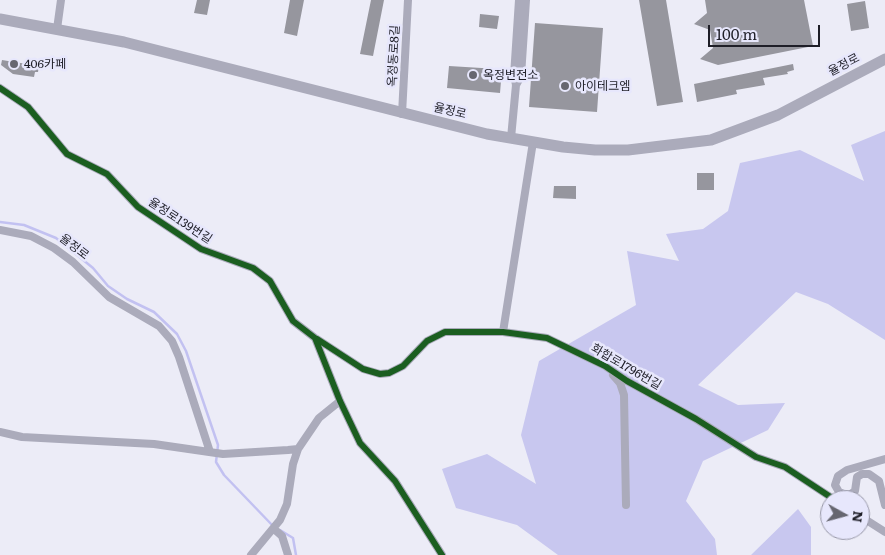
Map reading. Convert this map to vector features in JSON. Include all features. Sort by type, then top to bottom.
[{"type":"main road","name":"율정로","points":[[0,19],[124,42],[402,114],[512,138],[563,147],[628,150],[710,140],[784,112],[885,59]]},
{"type":"street","points":[[57,29],[61,0]]},
{"type":"street","name":"옥정동로8길","points":[[402,114],[408,0]]},
{"type":"street","points":[[512,138],[519,0]]},
{"type":"street","points":[[516,86],[521,76],[526,0]]},
{"type":"street","name":"율정로139번길","points":[[0,88],[28,107],[67,154],[106,174],[138,207],[201,249],[253,268],[262,274],[275,289],[293,321],[315,338],[340,401],[360,444],[395,481],[442,555]]},
{"type":"street","points":[[503,332],[533,142]]},
{"type":"street","name":"율정로","points":[[0,230],[24,234],[54,248],[73,262],[109,297],[159,326],[172,341],[179,357],[211,452]]},
{"type":"street","name":"화합로1796번길","points":[[317,339],[363,369],[380,374],[389,373],[403,366],[427,341],[445,332],[503,332],[547,338],[605,366],[627,381],[696,419],[756,457],[785,467],[820,490]]},
{"type":"street","name":"화합로1796번길","points":[[605,366],[620,383],[624,395],[626,505]]},
{"type":"street","points":[[250,555],[280,520],[287,504],[292,464],[298,449],[319,418],[340,401]]},
{"type":"street","points":[[0,432],[22,437],[154,444],[223,454],[298,449]]},
{"type":"street","points":[[882,485],[869,474],[860,475],[856,479],[855,490],[848,496],[842,494],[836,488],[836,479],[847,470],[885,459]]},
{"type":"street","points":[[875,461],[882,485],[885,505]]},
{"type":"street","points":[[870,522],[885,532]]},
{"type":"street","points":[[274,529],[282,536],[288,555]]},
{"type":"shaded area","points":[[885,131],[885,340],[828,304],[796,292],[698,385],[738,405],[785,403],[768,430],[703,461],[686,501],[715,539],[717,555],[558,555],[517,525],[456,508],[442,469],[487,454],[536,484],[521,435],[539,361],[636,305],[627,251],[679,261],[666,234],[703,229],[728,211],[740,163],[800,150],[864,181],[851,145]]},
{"type":"shaded area","points":[[798,509],[811,527],[811,555],[751,555]]},
{"type":"building","points":[[197,0],[210,0],[207,15],[194,13]]},
{"type":"building","points":[[290,0],[304,0],[297,36],[284,33]]},
{"type":"building","points":[[371,0],[384,0],[373,56],[360,54]]},
{"type":"building","points":[[639,0],[666,0],[683,102],[657,106]]},
{"type":"building","points":[[705,0],[804,0],[813,46],[718,65],[700,59],[713,48],[710,30],[694,24],[707,13]]},
{"type":"building","points":[[865,1],[869,28],[851,31],[847,4]]},
{"type":"building","points":[[480,14],[499,16],[497,29],[479,27]]},
{"type":"building","name":"아이테크엠","points":[[535,23],[603,28],[597,112],[529,107]]},
{"type":"building","points":[[2,60],[39,66],[38,72],[35,72],[34,77],[13,74],[1,65]]},
{"type":"building","points":[[793,64],[794,70],[787,72],[788,74],[763,78],[765,85],[736,90],[737,94],[697,102],[694,84]]},
{"type":"building","name":"옥정변전소","points":[[449,66],[498,69],[497,81],[501,81],[500,93],[447,88]]},
{"type":"building","points":[[697,173],[714,173],[714,190],[697,190]]},
{"type":"building","points":[[554,186],[576,186],[576,199],[553,198]]},
{"type":"waterway","points":[[0,222],[24,225],[56,238],[93,268],[108,286],[127,299],[154,312],[177,334],[186,351],[218,445],[216,462],[224,475],[273,526]]},
{"type":"waterway","points":[[280,530],[293,538],[296,555]]},
{"type":"cycle path","points":[[0,88],[28,107],[67,154],[107,174],[138,207],[201,249],[253,268],[270,281],[293,321],[315,338],[340,401],[360,443],[395,481],[442,555]]},
{"type":"cycle path","points":[[317,339],[363,369],[380,374],[389,373],[403,366],[427,341],[445,332],[503,332],[547,338],[605,366],[627,381],[696,419],[756,457],[785,467],[820,490]]},
{"type":"place","name":"406카페","points":[[14,64]]},
{"type":"place","name":"옥정변전소","points":[[473,75]]},
{"type":"place","name":"아이테크엠","points":[[565,86]]}]
